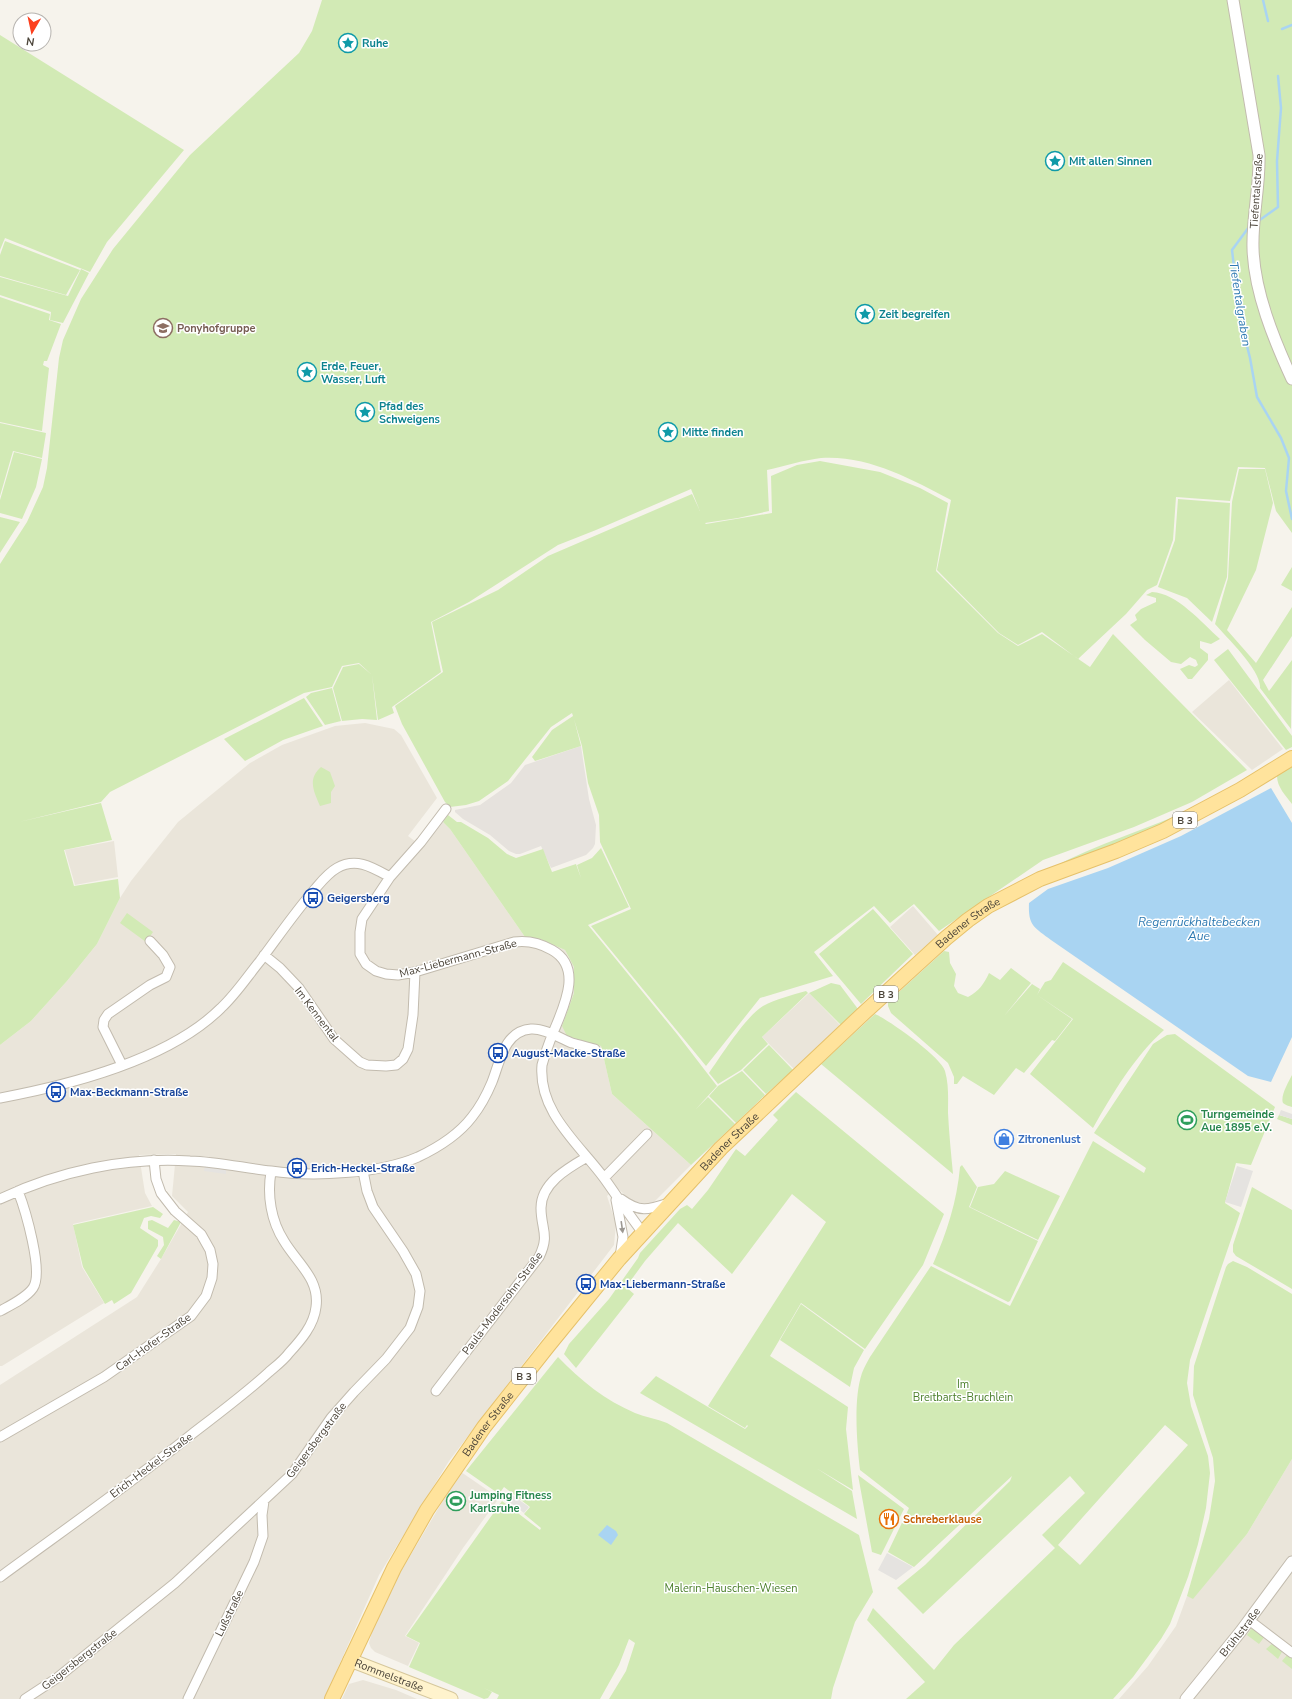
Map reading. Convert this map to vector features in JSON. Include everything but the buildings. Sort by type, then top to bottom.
[{"type":"main road","name":"Badener Straße","points":[[332,1699],[394,1568],[427,1510],[484,1427],[619,1259],[721,1148],[946,938],[968,920],[994,903],[1040,879],[1116,851],[1163,831],[1234,793],[1292,758]]},
{"type":"main road","name":"Rommelstraße","points":[[350,1660],[451,1699]]},
{"type":"street","name":"Tiefentalstraße","points":[[1233,0],[1257,136],[1260,172],[1253,229],[1253,255],[1261,297],[1270,326],[1292,379]]},
{"type":"street","name":"Max-Liebermann-Straße","points":[[446,809],[421,842],[390,877],[362,919],[360,932],[360,954],[366,964],[376,971],[398,975],[415,972],[525,940],[543,945],[557,952],[563,960],[569,974],[568,992],[566,1002],[552,1035],[542,1065],[541,1077],[543,1091],[562,1127],[604,1178],[643,1233]]},
{"type":"street","points":[[0,1098],[76,1080],[122,1065],[160,1049],[198,1026],[221,1008],[309,896],[336,868],[349,863],[361,863],[390,877]]},
{"type":"street","points":[[122,1065],[103,1027],[103,1024],[108,1014],[150,985],[166,977],[170,967],[163,955],[150,941]]},
{"type":"street","name":"Im Kennental","points":[[264,955],[280,968],[299,988],[334,1039],[360,1062],[368,1065],[396,1065],[403,1059],[408,1049],[413,1015],[415,972]]},
{"type":"street","points":[[0,1199],[18,1191],[87,1170],[114,1164],[154,1160],[216,1163],[271,1172],[315,1174],[364,1171],[416,1158],[443,1143],[474,1114],[489,1087],[506,1045],[510,1038],[517,1032],[533,1028],[540,1029],[574,1043],[595,1049]]},
{"type":"street","points":[[604,1178],[647,1134]]},
{"type":"street","name":"Paula-Modersohn-Straße","points":[[436,1391],[539,1257],[546,1237],[541,1208],[542,1198],[546,1189],[565,1171],[587,1157]]},
{"type":"street","name":"Carl-Hofer-Straße","points":[[0,1437],[104,1377],[191,1316],[206,1296],[212,1278],[213,1264],[210,1250],[201,1234],[175,1211],[161,1193],[156,1179],[154,1160]]},
{"type":"street","name":"Geigersbergstraße","points":[[24,1699],[58,1678],[175,1583],[264,1501],[292,1474],[331,1418],[398,1345],[410,1328],[418,1307],[420,1291],[416,1274],[403,1251],[373,1207],[367,1191],[364,1171]]},
{"type":"street","name":"Erich-Heckel-Straße","points":[[0,1577],[245,1394],[289,1354],[303,1337],[312,1323],[315,1314],[317,1292],[310,1276],[284,1241],[274,1221],[269,1182],[271,1172]]},
{"type":"street","points":[[0,1311],[28,1293],[34,1287],[37,1276],[26,1210],[18,1191]]},
{"type":"street","name":"Max-Liebermann-Straße","points":[[615,1195],[638,1209],[646,1210],[670,1203]]},
{"type":"street","name":"Max-Liebermann-Straße","points":[[615,1195],[623,1237],[619,1259]]},
{"type":"street","name":"Lußstraße","points":[[188,1699],[254,1562],[263,1536],[262,1525],[264,1501]]},
{"type":"street","points":[[244,1519],[262,1525]]},
{"type":"street","name":"Brühlstraße","points":[[1186,1699],[1249,1620],[1292,1562]]},
{"type":"street","points":[[1249,1620],[1292,1653]]},
{"type":"shaded area","points":[[1229,680],[1283,749],[1252,770],[1192,712]]},
{"type":"shaded area","name":"Geigersberg","points":[[365,723],[394,729],[401,735],[437,798],[408,836],[423,847],[443,822],[450,829],[525,937],[540,939],[565,950],[574,967],[574,993],[562,1026],[601,1046],[612,1094],[691,1165],[652,1204],[633,1202],[616,1187],[607,1196],[616,1224],[614,1245],[449,1461],[379,1575],[324,1699],[0,1699],[0,1385],[137,1297],[188,1212],[172,1196],[176,1154],[139,1155],[145,1193],[152,1206],[73,1224],[82,1267],[104,1303],[0,1366],[0,1045],[31,1021],[67,981],[97,944],[120,898],[131,881],[178,822],[250,763],[282,745],[335,726]]},
{"type":"shaded area","points":[[581,746],[589,799],[596,825],[595,844],[586,855],[551,868],[541,846],[520,854],[516,854],[509,851],[490,835],[463,819],[455,812],[455,810],[480,805],[511,783],[525,765]]},
{"type":"shaded area","points":[[114,841],[118,877],[75,885],[65,850]]},
{"type":"shaded area","points":[[913,906],[938,935],[915,955],[890,927]]},
{"type":"shaded area","points":[[809,993],[840,1025],[794,1069],[762,1037]]},
{"type":"shaded area","points":[[1281,1110],[1292,1114],[1292,1119],[1279,1115]]},
{"type":"shaded area","points":[[205,1166],[226,1169],[226,1174],[204,1171]]},
{"type":"shaded area","points":[[1237,1166],[1253,1171],[1241,1207],[1225,1202]]},
{"type":"shaded area","points":[[1292,1459],[1292,1699],[1119,1699],[1148,1666],[1176,1626],[1187,1596],[1193,1598],[1247,1534]]},
{"type":"shaded area","points":[[461,1472],[499,1498],[463,1548],[405,1636],[419,1643],[408,1666],[375,1652],[369,1643],[372,1632],[400,1573]]},
{"type":"shaded area","points":[[508,1492],[529,1507],[524,1513],[504,1498]]},
{"type":"shaded area","points":[[887,1553],[913,1567],[896,1580],[878,1570]]},
{"type":"shaded area","points":[[363,1680],[396,1690],[417,1699],[342,1699],[349,1684]]},
{"type":"green space","points":[[322,0],[1292,0],[1292,533],[1276,511],[1265,468],[1238,467],[1230,501],[1176,497],[1173,540],[1157,585],[1147,590],[1126,614],[1078,659],[1090,667],[1113,634],[1247,770],[1192,802],[1134,827],[1043,860],[939,931],[914,904],[890,923],[874,906],[814,952],[833,976],[760,998],[706,1066],[591,926],[631,909],[600,842],[599,815],[588,783],[582,746],[574,719],[581,746],[535,761],[532,757],[552,730],[573,716],[572,713],[551,727],[508,781],[479,801],[466,805],[450,807],[445,802],[402,724],[395,706],[443,672],[432,622],[498,590],[548,556],[692,494],[700,511],[691,489],[558,545],[469,602],[431,622],[441,672],[392,707],[394,713],[378,720],[372,675],[359,663],[342,666],[332,687],[304,693],[110,792],[101,802],[19,822],[101,803],[112,840],[64,850],[74,886],[118,879],[120,898],[97,944],[67,981],[31,1021],[0,1045],[0,564],[27,522],[43,487],[47,468],[59,358],[63,340],[81,299],[113,249],[190,155],[299,53],[312,31]],"holes":[[[821,458],[856,460],[889,470],[951,500],[937,570],[999,633],[1018,645],[1042,632],[1074,656],[1042,634],[1018,646],[998,633],[936,571],[948,503],[920,488],[880,472],[820,461],[797,465],[771,476],[772,513],[705,523],[769,511],[767,470]]]},
{"type":"green space","points":[[0,35],[12,42],[12,52],[27,52],[184,150],[107,242],[90,272],[5,238],[0,250]]},
{"type":"green space","points":[[5,241],[80,270],[66,295],[0,276],[0,255]]},
{"type":"green space","points":[[81,269],[89,273],[63,323],[50,320],[51,312],[0,295],[0,277],[68,296]]},
{"type":"green space","points":[[0,297],[50,314],[49,320],[61,324],[47,361],[44,361],[43,365],[49,368],[42,431],[0,422]]},
{"type":"green space","points":[[0,423],[46,433],[42,458],[13,451],[0,496]]},
{"type":"green space","points":[[14,452],[42,459],[36,487],[22,519],[0,513],[0,500]]},
{"type":"green space","points":[[1239,469],[1265,469],[1273,503],[1256,570],[1227,630],[1256,663],[1292,607],[1292,636],[1263,680],[1269,691],[1292,660],[1291,729],[1260,688],[1259,681],[1250,664],[1235,645],[1215,624],[1228,578],[1232,502]]},
{"type":"green space","points":[[1178,499],[1230,503],[1227,577],[1212,622],[1187,598],[1158,587],[1175,540]]},
{"type":"green space","points":[[0,517],[20,522],[0,553]]},
{"type":"green space","points":[[1292,567],[1292,591],[1281,585]]},
{"type":"green space","points":[[1152,592],[1161,594],[1180,603],[1220,639],[1211,644],[1200,641],[1200,648],[1208,654],[1208,660],[1192,679],[1188,679],[1180,669],[1189,665],[1195,667],[1198,665],[1196,660],[1190,657],[1181,664],[1171,662],[1130,625],[1137,620],[1135,615],[1141,609],[1156,602],[1156,598],[1146,595]]},
{"type":"green space","points":[[1228,649],[1292,736],[1292,747],[1286,750],[1214,660]]},
{"type":"green space","points":[[359,664],[372,675],[377,720],[362,719],[342,721],[333,688],[343,667]]},
{"type":"green space","points":[[332,688],[341,721],[325,725],[306,697],[311,693]]},
{"type":"green space","points":[[304,698],[323,726],[283,740],[245,761],[224,739]]},
{"type":"green space","points":[[1292,750],[1292,753],[1228,792],[1130,839],[1050,869],[1086,851],[1180,814],[1210,800],[1246,780]]},
{"type":"green space","points":[[1292,766],[1292,804],[1280,788],[1277,776]]},
{"type":"green space","points":[[321,767],[330,772],[335,786],[331,792],[331,803],[320,806],[314,791],[313,781],[314,776]]},
{"type":"green space","points":[[448,815],[457,822],[461,822],[488,838],[507,854],[516,858],[543,849],[552,872],[576,864],[581,878],[577,865],[592,858],[601,848],[629,907],[588,925],[677,1034],[717,1086],[696,1109],[708,1097],[735,1124],[691,1165],[612,1094],[601,1046],[567,1036],[562,1026],[574,993],[574,967],[565,950],[540,939],[525,937],[450,829],[443,822]]},
{"type":"green space","points":[[873,909],[913,954],[861,1004],[819,954]]},
{"type":"green space","points":[[127,913],[153,932],[146,942],[120,923]]},
{"type":"green space","points":[[944,951],[949,952],[950,963],[956,974],[954,986],[958,993],[968,997],[981,987],[989,973],[1000,980],[1011,968],[1031,983],[1004,1016],[1032,984],[1040,989],[1037,995],[1072,1019],[1055,1041],[1052,1040],[1024,1073],[1016,1068],[994,1095],[963,1076],[957,1084],[954,1084],[954,1077],[948,1063],[891,1013],[888,1006],[888,1002]]},
{"type":"green space","points":[[1063,962],[1164,1030],[1134,1064],[1116,1089],[1093,1128],[1030,1074],[1073,1019],[1037,995],[1045,982],[1051,980]]},
{"type":"green space","points":[[831,983],[840,985],[858,1009],[841,1025],[809,993]]},
{"type":"green space","points":[[806,991],[808,993],[762,1037],[768,1044],[741,1070],[718,1084],[709,1073],[749,1018],[763,1006],[784,997]]},
{"type":"green space","points":[[875,1014],[925,1048],[945,1071],[948,1087],[948,1121],[953,1174],[821,1064]]},
{"type":"green space","name":"Im Breitbarts-Bruchlein","points":[[1175,1034],[1275,1107],[1251,1165],[1236,1163],[1225,1203],[1240,1213],[1190,1360],[1187,1383],[1191,1406],[1208,1456],[1210,1473],[1206,1508],[1198,1544],[1188,1577],[1170,1624],[1161,1639],[1133,1677],[1113,1699],[906,1699],[925,1682],[867,1620],[873,1608],[934,1670],[954,1645],[1055,1548],[1042,1535],[1085,1493],[1070,1476],[923,1614],[897,1588],[925,1565],[1010,1481],[1012,1476],[914,1567],[888,1552],[909,1508],[860,1470],[857,1435],[857,1395],[862,1373],[870,1357],[931,1266],[1010,1306],[1093,1141],[1144,1173],[1146,1168],[1094,1133],[1153,1044],[1167,1035]],"holes":[[[1165,1425],[1188,1445],[1080,1565],[1058,1545]]]},
{"type":"green space","points":[[769,1045],[793,1070],[766,1094],[743,1070]]},
{"type":"green space","points":[[742,1071],[765,1095],[736,1123],[709,1096],[718,1086]]},
{"type":"green space","points":[[1292,1075],[1292,1107],[1284,1104],[1282,1100],[1285,1089]]},
{"type":"green space","points":[[796,1092],[944,1214],[923,1265],[865,1349],[801,1303],[770,1356],[848,1407],[846,1429],[853,1490],[816,1468],[852,1491],[857,1519],[640,1393],[656,1376],[745,1429],[748,1426],[747,1425],[745,1428],[708,1406],[826,1222],[792,1194],[732,1274],[678,1223],[645,1261],[626,1287],[634,1294],[576,1368],[564,1354],[569,1344],[609,1299],[640,1253],[680,1209],[687,1205],[692,1209],[708,1190],[736,1149],[745,1156],[778,1120],[773,1115]]},
{"type":"green space","points":[[1279,1115],[1292,1119],[1292,1125],[1277,1119]]},
{"type":"green space","points":[[962,1165],[977,1187],[969,1207],[1038,1241],[1010,1301],[1008,1302],[933,1264],[951,1216],[959,1180],[960,1167]]},
{"type":"green space","points":[[1005,1171],[1060,1196],[1038,1240],[970,1207],[978,1187],[994,1184]]},
{"type":"green space","points":[[1252,1187],[1292,1210],[1292,1289],[1236,1256],[1233,1252],[1233,1245]]},
{"type":"green space","points":[[153,1207],[163,1214],[160,1218],[151,1216],[144,1218],[140,1228],[158,1240],[158,1246],[131,1293],[114,1304],[112,1300],[105,1304],[83,1267],[73,1225]]},
{"type":"green space","points":[[152,1220],[168,1228],[174,1220],[181,1222],[161,1259],[157,1256],[164,1245],[163,1237],[148,1229],[148,1221]]},
{"type":"green space","points":[[1233,1261],[1247,1267],[1292,1294],[1292,1459],[1247,1534],[1193,1599],[1187,1596],[1209,1519],[1215,1481],[1213,1458],[1193,1395],[1194,1366],[1226,1267]]},
{"type":"green space","points":[[801,1304],[864,1350],[854,1368],[850,1387],[780,1340]]},
{"type":"green space","name":"Malerin-Häuschen-Wiesen","points":[[558,1357],[594,1389],[624,1408],[667,1423],[859,1535],[873,1592],[855,1622],[833,1688],[831,1699],[609,1699],[626,1671],[635,1643],[629,1639],[619,1665],[600,1699],[497,1699],[499,1695],[484,1688],[492,1692],[488,1698],[484,1699],[409,1667],[420,1643],[406,1636],[502,1501],[540,1530],[541,1528],[524,1514],[530,1507],[504,1487],[499,1494],[466,1471]]},
{"type":"green space","points":[[858,1475],[904,1509],[881,1555],[872,1552]]},
{"type":"green space","points":[[1252,1628],[1265,1636],[1259,1644],[1247,1635]]},
{"type":"green space","points":[[1273,1643],[1283,1650],[1278,1659],[1266,1649]]},
{"type":"green space","points":[[1288,1654],[1292,1657],[1292,1669],[1282,1661]]},
{"type":"water","name":"Regenrückhaltebecken Aue","points":[[1271,788],[1292,823],[1292,1037],[1271,1082],[1248,1076],[1040,932],[1031,921],[1029,903],[1048,889],[1108,868],[1181,836]]},
{"type":"water","points":[[607,1525],[616,1531],[618,1535],[611,1545],[598,1535]]},
{"type":"waterway","name":"Tiefentalgraben","points":[[1263,0],[1268,21]]},
{"type":"waterway","name":"Tiefentalgraben","points":[[1282,29],[1292,25]]},
{"type":"waterway","name":"Tiefentalgraben","points":[[1257,222],[1278,207],[1277,161],[1281,108],[1278,76]]},
{"type":"waterway","name":"Tiefentalgraben","points":[[1249,227],[1232,250],[1240,318],[1250,358],[1257,397],[1281,438],[1289,458],[1286,491],[1292,519]]},
{"type":"place","name":"Ruhe","points":[[348,43]]},
{"type":"place","name":"Mit allen Sinnen","points":[[1055,161]]},
{"type":"place","name":"Zeit begreifen","points":[[865,314]]},
{"type":"place","name":"Ponyhofgruppe","points":[[163,328]]},
{"type":"place","name":"Erde, Feuer, Wasser, Luft","points":[[307,372]]},
{"type":"place","name":"Pfad des Schweigens","points":[[365,412]]},
{"type":"place","name":"Mitte finden","points":[[668,432]]},
{"type":"place","name":"Geigersberg","points":[[313,898]]},
{"type":"place","name":"August-Macke-Straße","points":[[498,1053]]},
{"type":"place","name":"Max-Beckmann-Straße","points":[[56,1092]]},
{"type":"place","name":"Turngemeinde Aue 1895 e.V.","points":[[1187,1120]]},
{"type":"place","name":"Zitronenlust","points":[[1004,1139]]},
{"type":"place","name":"Erich-Heckel-Straße","points":[[297,1168]]},
{"type":"place","name":"Max-Liebermann-Straße","points":[[586,1284]]},
{"type":"place","name":"Jumping Fitness Karlsruhe","points":[[456,1501]]},
{"type":"place","name":"Schreberklause","points":[[889,1519]]}]
